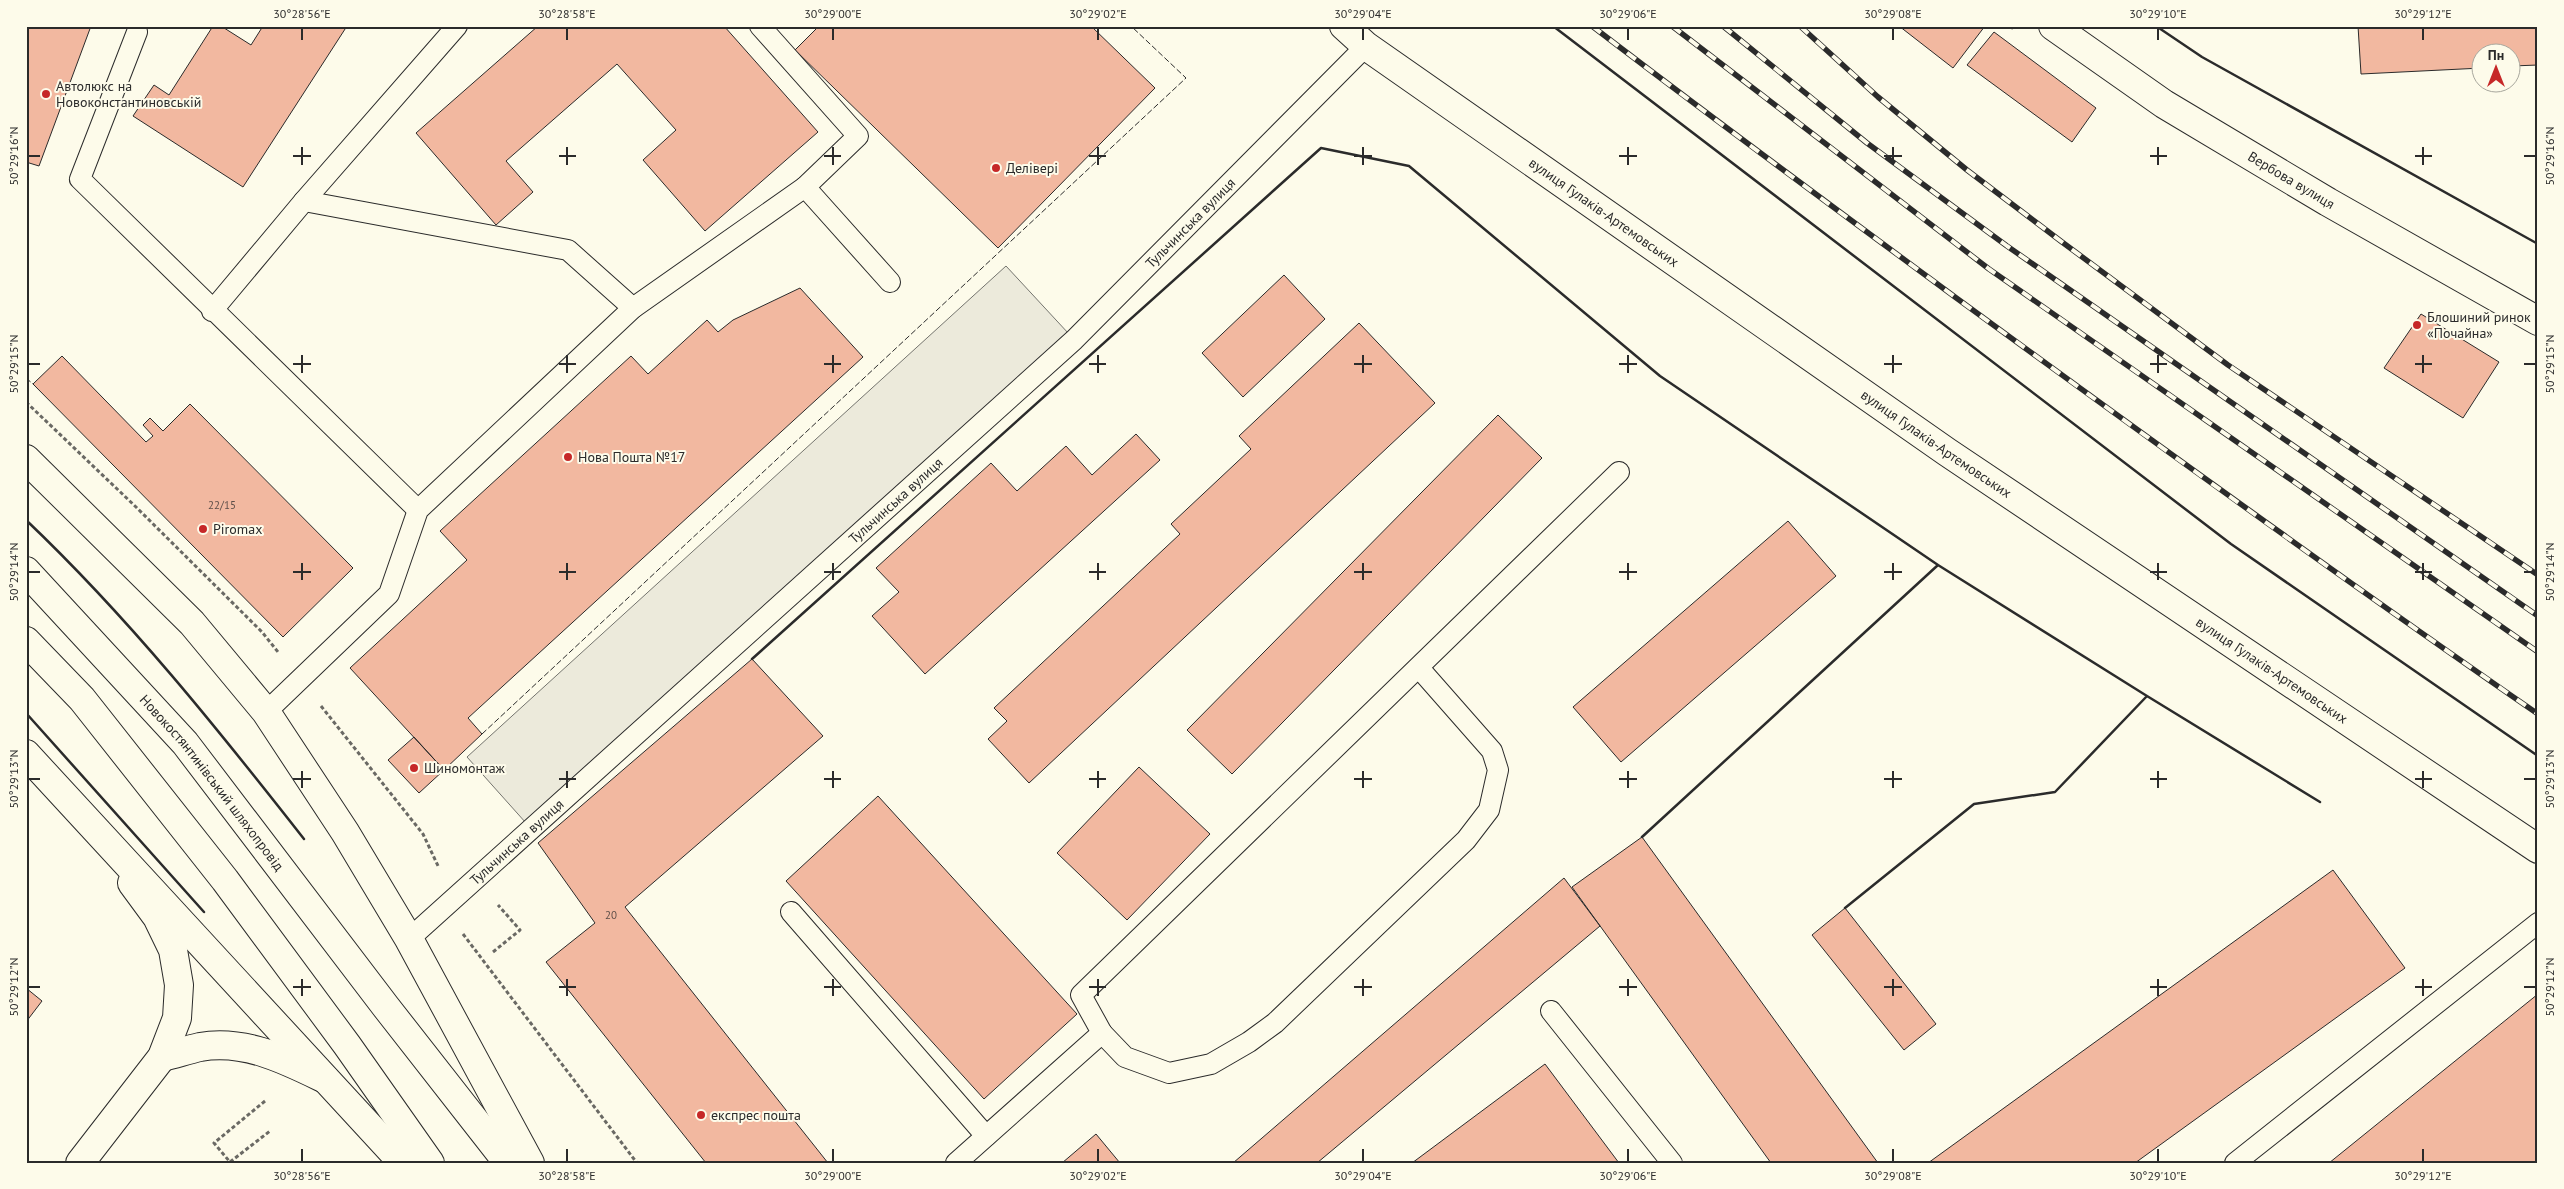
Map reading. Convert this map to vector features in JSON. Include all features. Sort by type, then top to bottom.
[{"type":"main road","name":"вулиця Гулаків-Артемовських","points":[[1344,26],[1366,46],[1947,452],[2538,849]]},
{"type":"main road","name":"Вербова вулиця","points":[[2053,26],[2164,104],[2328,202],[2538,321]]},
{"type":"main road","points":[[26,459],[192,624],[266,712],[345,832],[409,939],[530,1163]]},
{"type":"main road","name":"Новокостянтинівський шляхопровід","points":[[26,571],[185,743],[386,1007],[508,1163]]},
{"type":"main road","points":[[26,641],[82,699],[225,880],[347,1045],[430,1163]]},
{"type":"main road","points":[[26,754],[403,1163]]},
{"type":"main road","points":[[80,1163],[162,1057],[176,1018],[179,985],[173,950],[156,917],[87,820]]},
{"type":"main road","points":[[162,1057],[201,1047],[242,1047],[277,1056],[327,1080]]},
{"type":"lane","points":[[212,311],[304,201],[457,26]]},
{"type":"lane","points":[[266,712],[389,594],[418,510],[633,308],[805,187],[858,136],[760,26]]},
{"type":"lane","points":[[137,32],[80,179],[212,311],[418,510]]},
{"type":"lane","name":"Тульчинська вулиця","points":[[409,939],[1074,340],[1366,46]]},
{"type":"lane","points":[[805,187],[890,282]]},
{"type":"lane","points":[[304,201],[568,250],[633,308]]},
{"type":"lane","points":[[1419,668],[1492,751],[1498,770],[1489,810],[1466,840],[1275,1023],[1250,1042],[1211,1064],[1169,1073],[1125,1057],[1102,1033],[1080,995],[1619,472]]},
{"type":"lane","points":[[791,912],[986,1136]]},
{"type":"lane","points":[[2235,1163],[2538,923]]},
{"type":"lane","points":[[1551,1011],[1672,1163]]},
{"type":"lane","points":[[956,1163],[1102,1033]]},
{"type":"path","points":[[492,910],[499,904],[520,930],[494,952]]},
{"type":"path","points":[[463,934],[470,928]]},
{"type":"path","points":[[265,1101],[214,1143],[230,1162],[270,1131]]},
{"type":"shaded area","points":[[1006,266],[1069,334],[526,823],[467,757]]},
{"type":"building","name":"Автолюкс на Новоконстантиновській","points":[[26,26],[91,26],[39,166],[26,162]]},
{"type":"building","points":[[213,26],[221,26],[251,45],[263,26],[347,26],[243,187],[133,116],[154,85],[169,95]]},
{"type":"building","points":[[538,26],[724,26],[818,132],[705,231],[643,160],[676,130],[617,64],[506,161],[533,192],[496,225],[416,133]]},
{"type":"building","name":"Делівері","points":[[819,26],[1091,26],[1155,88],[998,248],[795,50]]},
{"type":"building","points":[[1899,26],[1985,26],[1953,68]]},
{"type":"building","points":[[2358,26],[2538,26],[2538,65],[2522,66],[2522,42],[2472,42],[2472,68],[2361,74]]},
{"type":"building","points":[[1994,32],[2096,108],[2072,142],[1967,65]]},
{"type":"building","points":[[1284,275],[1325,319],[1243,397],[1202,353]]},
{"type":"building","points":[[800,288],[863,357],[468,718],[482,734],[444,770],[350,668],[467,560],[440,531],[631,356],[648,374],[707,320],[718,332],[733,320]]},
{"type":"building","points":[[2421,314],[2499,362],[2463,418],[2384,368]]},
{"type":"building","points":[[1359,323],[1435,403],[1029,783],[988,739],[1007,721],[994,708],[1180,534],[1171,524],[1251,449],[1239,436]]},
{"type":"building","points":[[62,356],[146,442],[153,436],[143,425],[150,418],[163,431],[190,404],[353,568],[283,637],[33,384]]},
{"type":"building","points":[[1498,415],[1542,458],[1232,774],[1187,730]]},
{"type":"building","points":[[1136,434],[1160,460],[925,674],[872,616],[899,592],[876,568],[991,463],[1017,491],[1066,446],[1092,475]]},
{"type":"building","points":[[1788,521],[1836,576],[1621,762],[1573,707]]},
{"type":"building","points":[[752,659],[823,736],[625,907],[828,1163],[706,1163],[546,962],[595,923],[538,843]]},
{"type":"building","points":[[414,737],[444,770],[419,793],[388,760]]},
{"type":"building","points":[[1139,767],[1210,834],[1127,920],[1057,853]]},
{"type":"building","points":[[878,796],[1077,1014],[984,1099],[786,881]]},
{"type":"building","points":[[1642,837],[1878,1163],[1771,1163],[1572,887]]},
{"type":"building","points":[[2333,870],[2405,968],[2135,1163],[1928,1163]]},
{"type":"building","points":[[1564,878],[1600,926],[1317,1163],[1233,1163]]},
{"type":"building","points":[[1845,908],[1936,1024],[1904,1050],[1812,935]]},
{"type":"building","points":[[26,988],[42,1001],[26,1022]]},
{"type":"building","points":[[2538,994],[2538,1163],[2329,1163]]},
{"type":"building","points":[[1545,1064],[1619,1163],[1412,1163]]},
{"type":"building","points":[[1096,1134],[1120,1163],[1062,1163]]},
{"type":"railway","points":[[1592,26],[1818,196],[2100,403],[2538,714]]},
{"type":"railway","points":[[1672,26],[1989,269],[2538,652]]},
{"type":"railway","points":[[1723,26],[1867,143],[2007,246],[2538,616]]},
{"type":"railway","points":[[1800,26],[1878,97],[1967,170],[2062,242],[2228,365],[2538,575]]},
{"type":"fence","points":[[482,734],[1186,78],[1131,26]]},
{"type":"fence","points":[[26,378],[33,384]]},
{"type":"wall","points":[[1553,26],[2231,544],[2538,756]]},
{"type":"wall","points":[[2156,26],[2202,57],[2538,244]]},
{"type":"wall","points":[[752,659],[1321,148],[1409,166],[1660,376],[1938,565]]},
{"type":"wall","points":[[26,520],[101,596],[171,675],[304,839]]},
{"type":"wall","points":[[1642,837],[1938,565],[2147,696]]},
{"type":"wall","points":[[1845,908],[1974,804],[2055,792],[2147,696],[2320,802]]},
{"type":"wall","points":[[26,713],[204,912]]},
{"type":"place","name":"Автолюкс на Новоконстантиновській","points":[[46,94]]},
{"type":"place","name":"Делівері","points":[[996,168]]},
{"type":"place","name":"Блошиний ринок «Почайна»","points":[[2417,325]]},
{"type":"place","name":"Нова Пошта №17","points":[[568,457]]},
{"type":"place","name":"Piromax","points":[[203,529]]},
{"type":"place","name":"Шиномонтаж","points":[[414,768]]},
{"type":"place","name":"експрес пошта","points":[[701,1115]]}]
